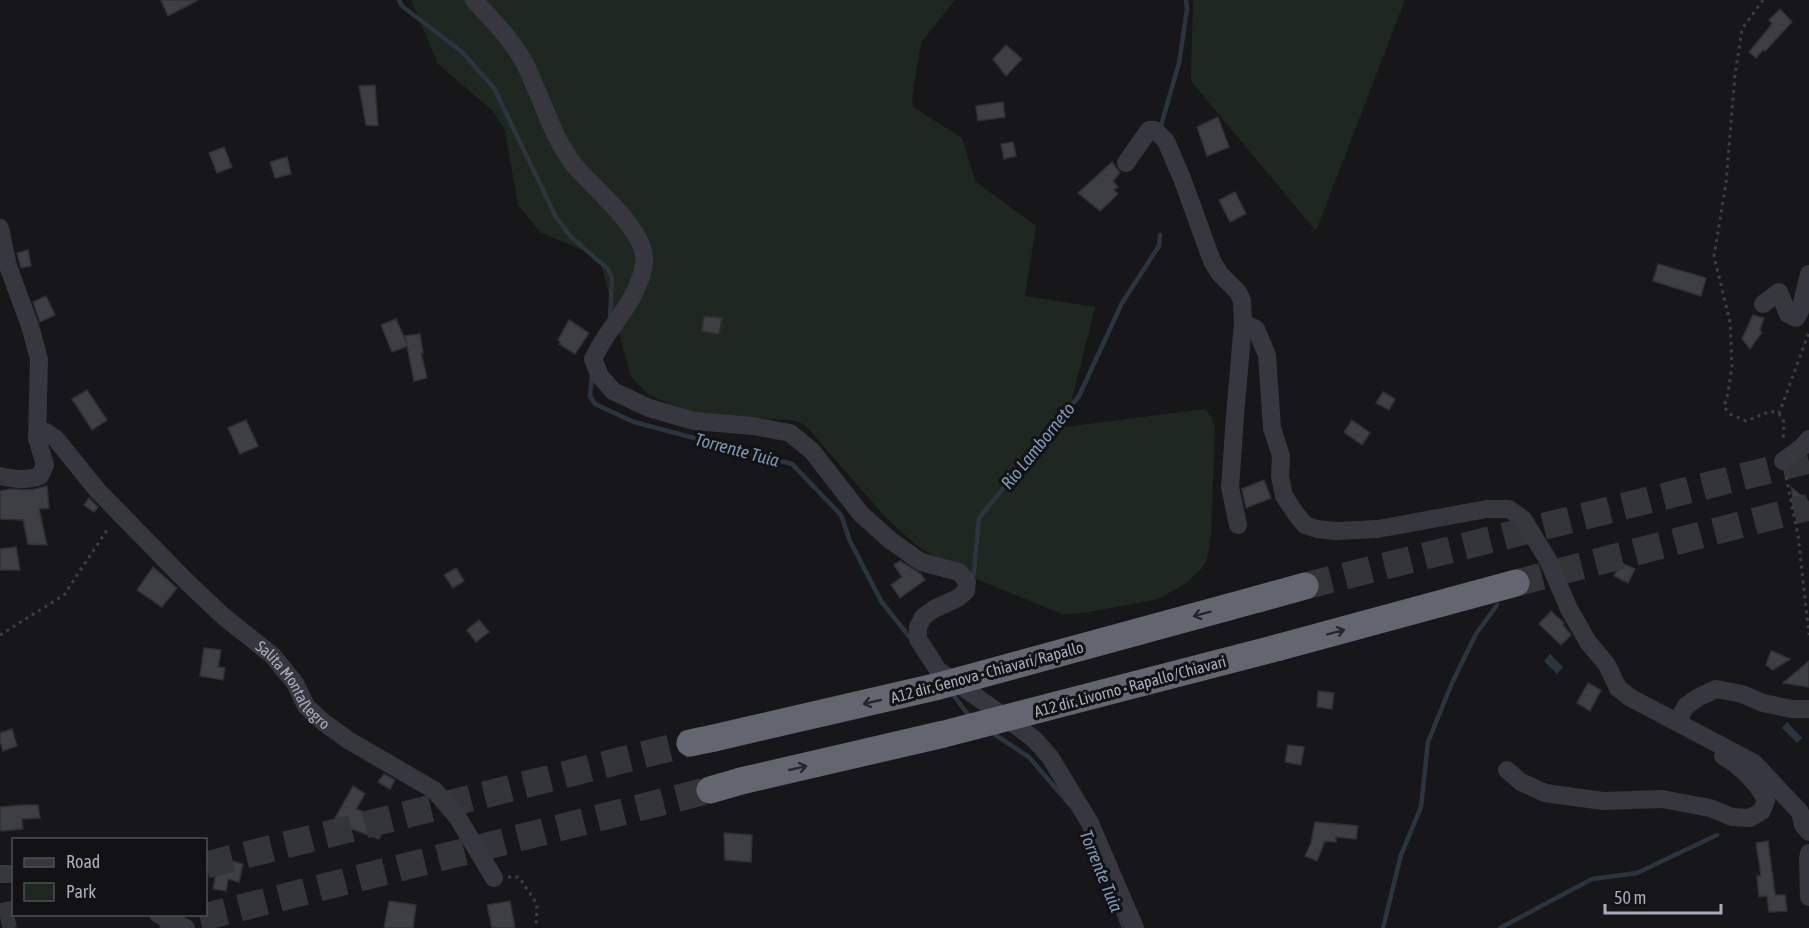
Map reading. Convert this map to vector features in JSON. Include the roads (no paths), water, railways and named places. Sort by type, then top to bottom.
[{"type":"highway","name":"A12 dir. Livorno - Rapallo/Chiavari","points":[[710,790],[944,734],[1516,583]]},
{"type":"highway","name":"A12 dir. Genova - Chiavari/Rapallo","points":[[702,740],[939,686],[1305,586]]},
{"type":"street","points":[[474,0],[517,50],[561,147],[576,167],[621,214],[639,239],[644,262],[629,304],[601,343],[594,359],[600,376],[613,392],[649,408],[694,421],[753,426],[789,433],[812,451],[861,514],[890,540],[921,562],[959,572],[968,582],[966,591],[958,598],[923,617],[918,627],[918,639],[938,669],[1025,732],[1050,757],[1090,823],[1135,928]]},
{"type":"street","points":[[1126,163],[1149,130],[1155,130],[1166,141],[1212,261],[1220,274],[1238,292],[1242,301],[1244,323],[1230,488],[1238,525]]},
{"type":"street","points":[[0,228],[8,266],[30,326],[39,359],[37,438],[45,465],[40,476],[32,479],[0,477]]},
{"type":"street","points":[[1764,304],[1779,292],[1784,298],[1788,314],[1796,318],[1800,311],[1809,274]]},
{"type":"street","points":[[1244,323],[1256,329],[1267,355],[1272,428],[1281,456],[1280,476],[1284,496],[1305,525],[1336,531],[1378,529],[1487,509],[1509,509],[1524,519],[1548,560],[1569,609],[1587,642],[1606,665],[1618,688],[1631,698],[1754,763],[1805,813],[1803,825],[1809,832]]},
{"type":"street","name":"Salita Montallegro","points":[[37,438],[46,432],[56,439],[98,491],[124,518],[223,616],[272,655],[295,682],[306,706],[322,721],[348,740],[435,790],[458,818],[494,878]]},
{"type":"street","points":[[1783,460],[1802,447],[1809,439]]},
{"type":"street","points":[[1677,722],[1686,706],[1716,689],[1742,694],[1763,704],[1792,709],[1809,709]]},
{"type":"street","points":[[1507,770],[1521,782],[1545,793],[1603,801],[1662,799],[1710,808],[1731,817],[1750,818],[1762,811],[1766,800],[1760,789],[1732,762],[1704,744],[1702,735]]},
{"type":"street","points":[[1809,853],[1809,897]]},
{"type":"street","points":[[160,916],[186,928]]},
{"type":"waterway","name":"Torrente Tuia","points":[[399,0],[402,6],[462,52],[494,88],[556,217],[571,237],[608,269],[612,278],[610,321]]},
{"type":"waterway","name":"Rio Lamborneto","points":[[1160,129],[1179,63],[1187,9],[1186,0]]},
{"type":"waterway","name":"Rio Lamborneto","points":[[973,580],[979,518],[1079,396],[1122,303],[1159,246],[1160,235]]},
{"type":"waterway","name":"Torrente Tuia","points":[[592,374],[590,396],[595,404],[634,422],[792,464],[841,515],[850,541],[881,601],[912,640]]},
{"type":"waterway","points":[[1383,928],[1401,855],[1421,807],[1428,742],[1452,683],[1476,634],[1497,605]]},
{"type":"waterway","name":"Torrente Tuia","points":[[951,692],[970,717]]},
{"type":"waterway","name":"Torrente Tuia","points":[[991,732],[1029,757],[1070,805]]},
{"type":"waterway","points":[[1500,928],[1592,879],[1637,873],[1717,835]]},
{"type":"waterway","name":"Torrente Tuia","points":[[1113,900],[1124,928]]},
{"type":"tunnel","points":[[1305,586],[1809,460]]},
{"type":"tunnel","points":[[1516,583],[1809,507]]},
{"type":"tunnel","points":[[207,865],[690,743]]},
{"type":"tunnel","points":[[160,928],[710,790]]},
{"type":"tunnel","points":[[0,917],[12,914]]}]
